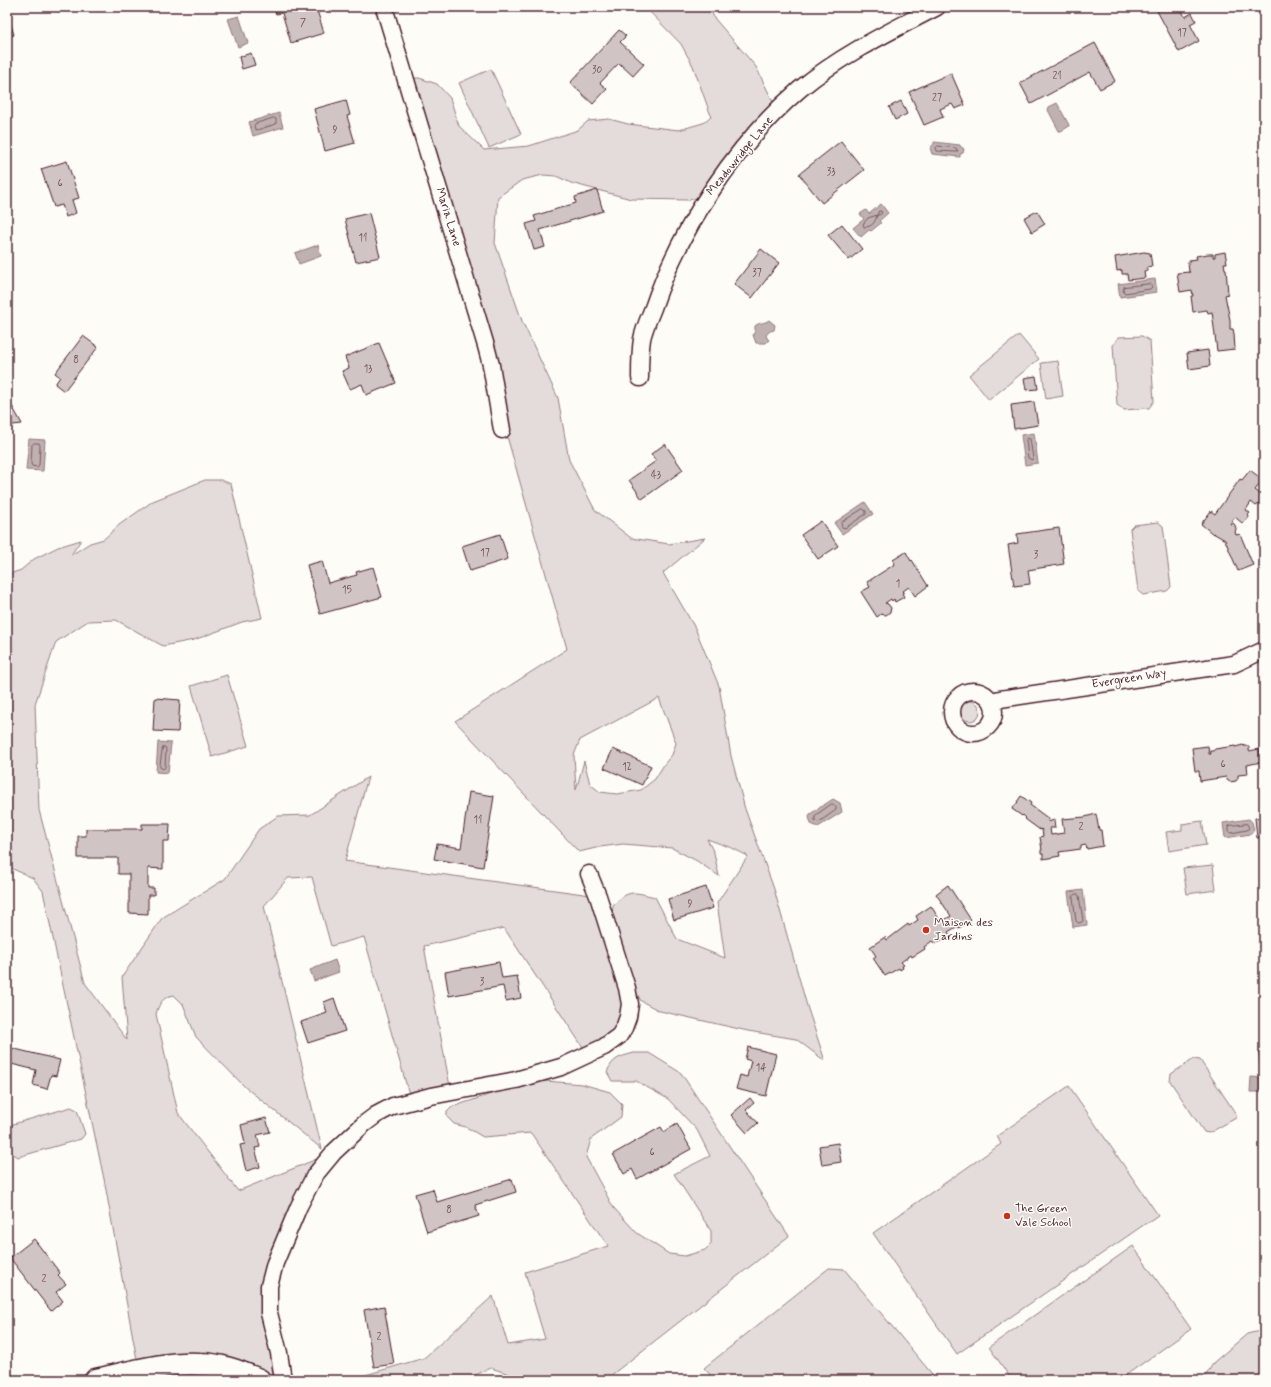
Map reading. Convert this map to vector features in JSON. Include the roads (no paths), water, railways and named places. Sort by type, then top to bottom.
[{"type":"street","name":"Maria Lane","points":[[384,7],[492,365],[502,430]]},
{"type":"street","name":"Meadowridge Lane","points":[[640,378],[642,338],[659,289],[678,246],[708,196],[743,149],[768,119],[800,89],[847,55],[937,7]]},
{"type":"street","name":"Evergreen Way","points":[[991,701],[1000,698],[1234,664],[1264,650]]},
{"type":"street","points":[[282,1380],[279,1353],[269,1313],[269,1286],[275,1263],[299,1206],[315,1175],[334,1152],[364,1124],[376,1115],[393,1106],[431,1096],[516,1080],[561,1067],[604,1047],[618,1036],[624,1028],[628,1017],[630,1004],[627,988],[598,896],[589,874]]},
{"type":"street","points":[[96,1380],[176,1365],[200,1364],[227,1368],[259,1380]]},
{"type":"water","points":[[239,16],[248,43],[238,47],[228,19]]},
{"type":"water","points":[[1057,103],[1069,125],[1061,131],[1059,131],[1048,110],[1049,107]]},
{"type":"water","points":[[279,113],[283,127],[253,136],[249,122]]},
{"type":"water","points":[[934,142],[960,145],[964,149],[963,153],[960,154],[960,157],[932,154],[930,148]]},
{"type":"water","points":[[881,204],[888,213],[879,221],[881,223],[861,237],[853,228],[864,219],[860,214],[866,210],[869,214]]},
{"type":"water","points":[[318,245],[321,256],[299,264],[295,253]]},
{"type":"water","points":[[1155,279],[1157,292],[1120,297],[1118,284]]},
{"type":"water","points":[[769,320],[775,325],[774,330],[770,331],[766,335],[769,340],[766,343],[756,343],[753,335],[755,326]]},
{"type":"water","points":[[1034,433],[1038,463],[1025,465],[1021,435]]},
{"type":"water","points":[[29,439],[45,440],[43,471],[26,470]]},
{"type":"water","points":[[865,502],[873,514],[842,534],[834,523]]},
{"type":"water","points":[[158,742],[171,743],[168,773],[156,772]]},
{"type":"water","points":[[833,799],[840,803],[842,812],[818,827],[811,824],[809,817],[810,814]]},
{"type":"water","points":[[1249,819],[1252,822],[1254,830],[1251,834],[1225,838],[1223,823]]},
{"type":"water","points":[[1083,890],[1087,925],[1073,927],[1068,892]]},
{"type":"water","points":[[335,960],[339,972],[314,981],[310,970]]},
{"type":"water","points":[[1251,1077],[1264,1078],[1264,1092],[1250,1092]]},
{"type":"place","name":"Maison des Jardins","points":[[926,930]]},
{"type":"place","name":"The Green Vale School","points":[[1007,1216]]}]
